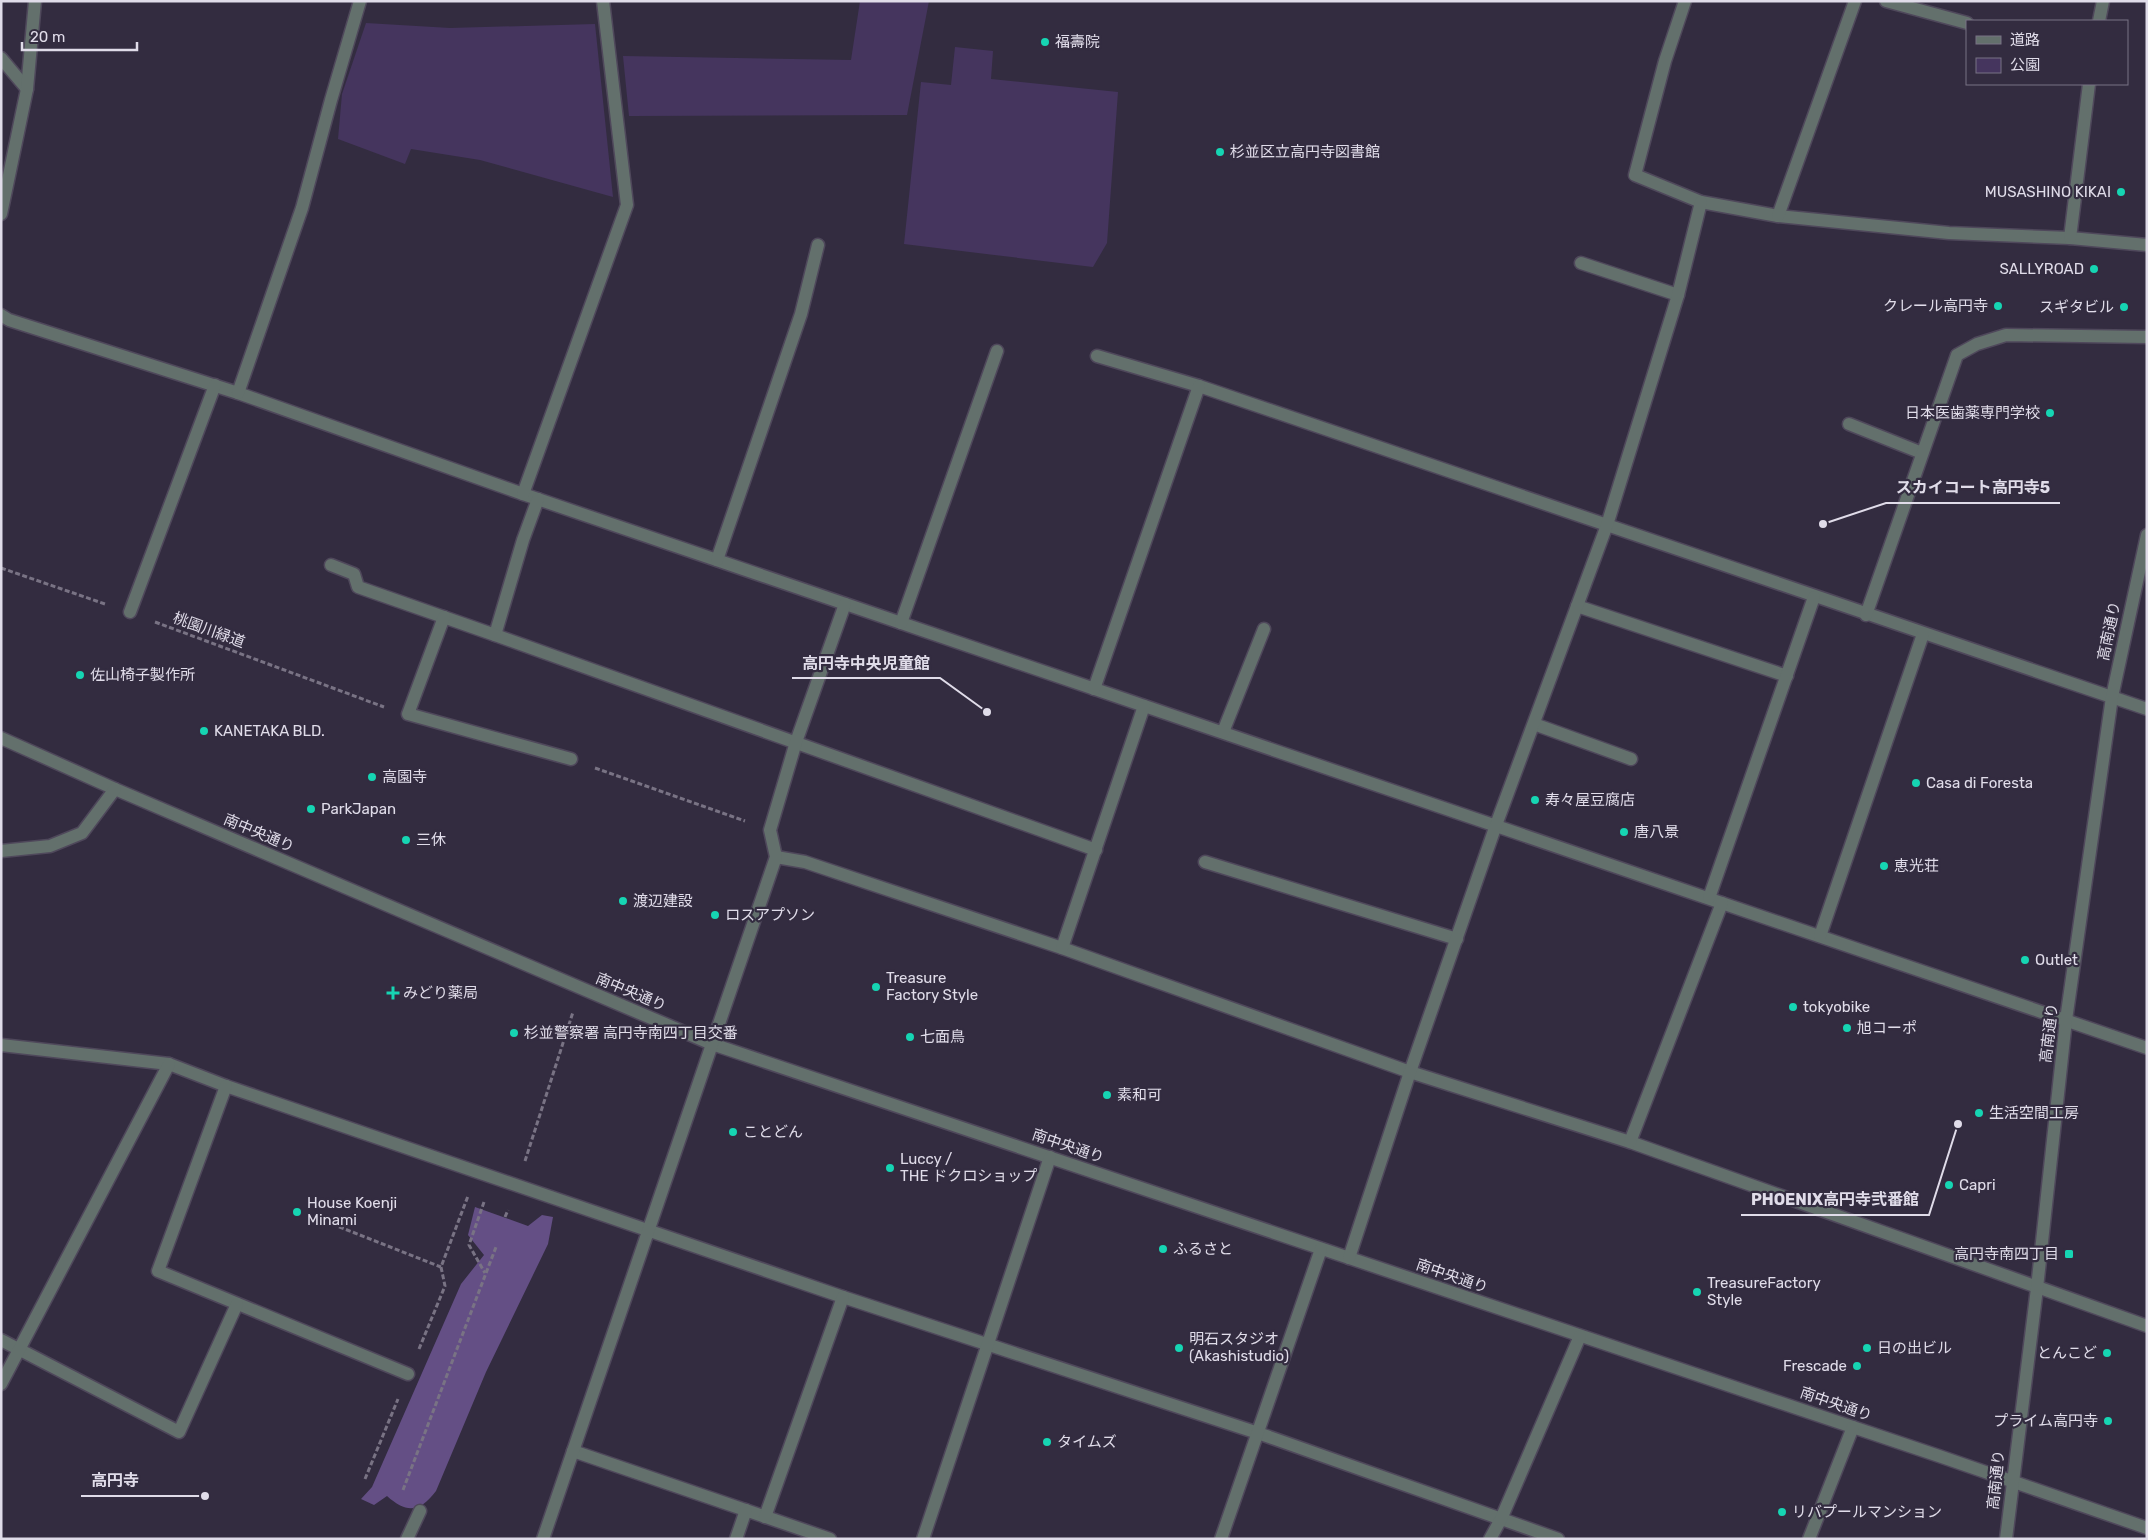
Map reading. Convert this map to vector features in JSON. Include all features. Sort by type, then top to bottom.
[{"type":"street","points":[[1,214],[27,88],[35,1]]},
{"type":"street","points":[[238,393],[302,208],[330,100],[360,1]]},
{"type":"street","points":[[524,494],[627,205],[603,1]]},
{"type":"street","points":[[1685,1],[1666,61],[1635,175],[1702,202],[1778,216],[1949,233],[2070,238],[2147,245]]},
{"type":"street","points":[[1778,216],[1854,1]]},
{"type":"street","points":[[1886,1],[1966,23]]},
{"type":"street","points":[[2099,20],[2102,1]]},
{"type":"street","points":[[1,58],[27,88]]},
{"type":"street","points":[[2070,238],[2089,85]]},
{"type":"street","points":[[1349,1258],[1410,1072],[1496,825],[1607,525],[1678,295],[1702,202]]},
{"type":"street","points":[[717,560],[801,314],[818,245]]},
{"type":"street","points":[[1581,263],[1678,295]]},
{"type":"street","points":[[1,315],[9,320],[215,385],[538,499],[2147,1048]]},
{"type":"street","points":[[1866,615],[1957,356],[1977,344],[2006,335],[2147,337]]},
{"type":"street","points":[[901,623],[997,351]]},
{"type":"street","points":[[1097,356],[1199,386],[1866,615],[2147,709]]},
{"type":"street","points":[[130,612],[215,385]]},
{"type":"street","points":[[1094,689],[1199,386]]},
{"type":"street","points":[[1849,424],[1922,453]]},
{"type":"street","points":[[494,635],[523,540],[538,499]]},
{"type":"street","name":"高南通り","points":[[2006,1539],[2037,1288],[2066,1020],[2112,697],[2147,535]]},
{"type":"street","points":[[331,565],[354,574],[358,587],[1096,850]]},
{"type":"street","points":[[1709,898],[1814,597]]},
{"type":"street","points":[[543,1539],[776,857],[770,830],[796,742],[845,604]]},
{"type":"street","points":[[1577,606],[1787,676]]},
{"type":"street","points":[[444,617],[408,714],[571,760]]},
{"type":"street","points":[[1224,732],[1264,629]]},
{"type":"street","points":[[1820,936],[1923,634]]},
{"type":"street","points":[[1062,948],[1144,706]]},
{"type":"street","points":[[1534,724],[1631,759]]},
{"type":"street","name":"南中央通り","points":[[1,738],[115,789],[712,1044],[1853,1427],[2147,1528]]},
{"type":"street","points":[[1,851],[50,846],[82,832],[115,789]]},
{"type":"street","points":[[776,857],[805,862],[1062,948],[1410,1072],[1630,1142],[2147,1326]]},
{"type":"street","points":[[1205,862],[1456,939]]},
{"type":"street","points":[[1630,1142],[1722,903]]},
{"type":"street","points":[[1,1045],[169,1064],[226,1086],[987,1346],[1258,1433],[1558,1539]]},
{"type":"street","points":[[1,1384],[169,1064]]},
{"type":"street","points":[[226,1086],[158,1271],[408,1374]]},
{"type":"street","points":[[923,1539],[1050,1158]]},
{"type":"street","points":[[1221,1539],[1322,1249]]},
{"type":"street","points":[[765,1517],[843,1297]]},
{"type":"street","points":[[1,1340],[179,1432],[238,1304]]},
{"type":"street","points":[[1490,1539],[1501,1519],[1580,1336]]},
{"type":"street","points":[[1809,1539],[1853,1427]]},
{"type":"street","points":[[573,1451],[830,1539]]},
{"type":"street","points":[[736,1539],[746,1510]]},
{"type":"street","points":[[407,1539],[420,1511]]},
{"type":"path","name":"桃園川緑道","points":[[1,568],[130,612],[381,706],[408,714]]},
{"type":"path","points":[[505,1217],[581,988]]},
{"type":"path","points":[[365,1479],[446,1286],[441,1267],[477,1172]]},
{"type":"path","points":[[485,1197],[469,1244],[485,1274]]},
{"type":"path","points":[[332,1224],[441,1267]]},
{"type":"path","points":[[402,1493],[496,1247]]},
{"type":"green space","points":[[860,1],[929,1],[907,115],[629,116],[623,56],[851,60]]},
{"type":"green space","points":[[366,23],[450,28],[595,24],[613,197],[480,160],[411,149],[405,164],[338,139],[342,94]]},
{"type":"green space","points":[[955,47],[993,51],[991,79],[1118,92],[1107,243],[1093,267],[904,244],[921,82],[951,85]]},
{"type":"shaded area","points":[[475,1207],[528,1226],[542,1215],[553,1217],[548,1244],[486,1372],[436,1491],[419,1507],[407,1508],[401,1506],[387,1496],[374,1505],[361,1499],[372,1487],[461,1284],[484,1255],[468,1235]]},
{"type":"place","name":"福壽院","points":[[1045,42]]},
{"type":"place","name":"杉並区立高円寺図書館","points":[[1220,152]]},
{"type":"place","name":"MUSASHINO KIKAI","points":[[2121,192]]},
{"type":"place","name":"SALLYROAD","points":[[2094,269]]},
{"type":"place","name":"クレール高円寺","points":[[1998,306]]},
{"type":"place","name":"スギタビル","points":[[2124,307]]},
{"type":"place","name":"日本医歯薬専門学校","points":[[2050,413]]},
{"type":"place","name":"スカイコート高円寺5","points":[[1823,524]]},
{"type":"place","name":"佐山椅子製作所","points":[[80,675]]},
{"type":"place","name":"高円寺中央児童館","points":[[987,712]]},
{"type":"place","name":"KANETAKA BLD.","points":[[204,731]]},
{"type":"place","name":"高園寺","points":[[372,777]]},
{"type":"place","name":"Casa di Foresta","points":[[1916,783]]},
{"type":"place","name":"寿々屋豆腐店","points":[[1535,800]]},
{"type":"place","name":"ParkJapan","points":[[311,809]]},
{"type":"place","name":"唐八景","points":[[1624,832]]},
{"type":"place","name":"三休","points":[[406,840]]},
{"type":"place","name":"恵光荘","points":[[1884,866]]},
{"type":"place","name":"渡辺建設","points":[[623,901]]},
{"type":"place","name":"ロスアプソン","points":[[715,915]]},
{"type":"place","name":"Outlet","points":[[2025,960]]},
{"type":"place","name":"Treasure Factory Style","points":[[876,987]]},
{"type":"place","name":"みどり薬局","points":[[393,993]]},
{"type":"place","name":"tokyobike","points":[[1793,1007]]},
{"type":"place","name":"旭コーポ","points":[[1847,1028]]},
{"type":"place","name":"杉並警察署 高円寺南四丁目交番","points":[[514,1033]]},
{"type":"place","name":"七面鳥","points":[[910,1037]]},
{"type":"place","name":"素和可","points":[[1107,1095]]},
{"type":"place","name":"生活空間工房","points":[[1979,1113]]},
{"type":"place","name":"PHOENIX高円寺弐番館","points":[[1958,1124]]},
{"type":"place","name":"ことどん","points":[[733,1132]]},
{"type":"place","name":"Luccy / THE ドクロショップ","points":[[890,1168]]},
{"type":"place","name":"Capri","points":[[1949,1185]]},
{"type":"place","name":"House Koenji Minami","points":[[297,1212]]},
{"type":"place","name":"ふるさと","points":[[1163,1249]]},
{"type":"place","name":"高円寺南四丁目","points":[[2069,1254]]},
{"type":"place","name":"TreasureFactory Style","points":[[1697,1292]]},
{"type":"place","name":"明石スタジオ (Akashistudio)","points":[[1179,1348]]},
{"type":"place","name":"日の出ビル","points":[[1867,1348]]},
{"type":"place","name":"とんこど","points":[[2107,1353]]},
{"type":"place","name":"Frescade","points":[[1857,1366]]},
{"type":"place","name":"プライム高円寺","points":[[2108,1421]]},
{"type":"place","name":"タイムズ","points":[[1047,1442]]},
{"type":"place","name":"高円寺","points":[[205,1496]]},
{"type":"place","name":"リバプールマンション","points":[[1782,1512]]}]
